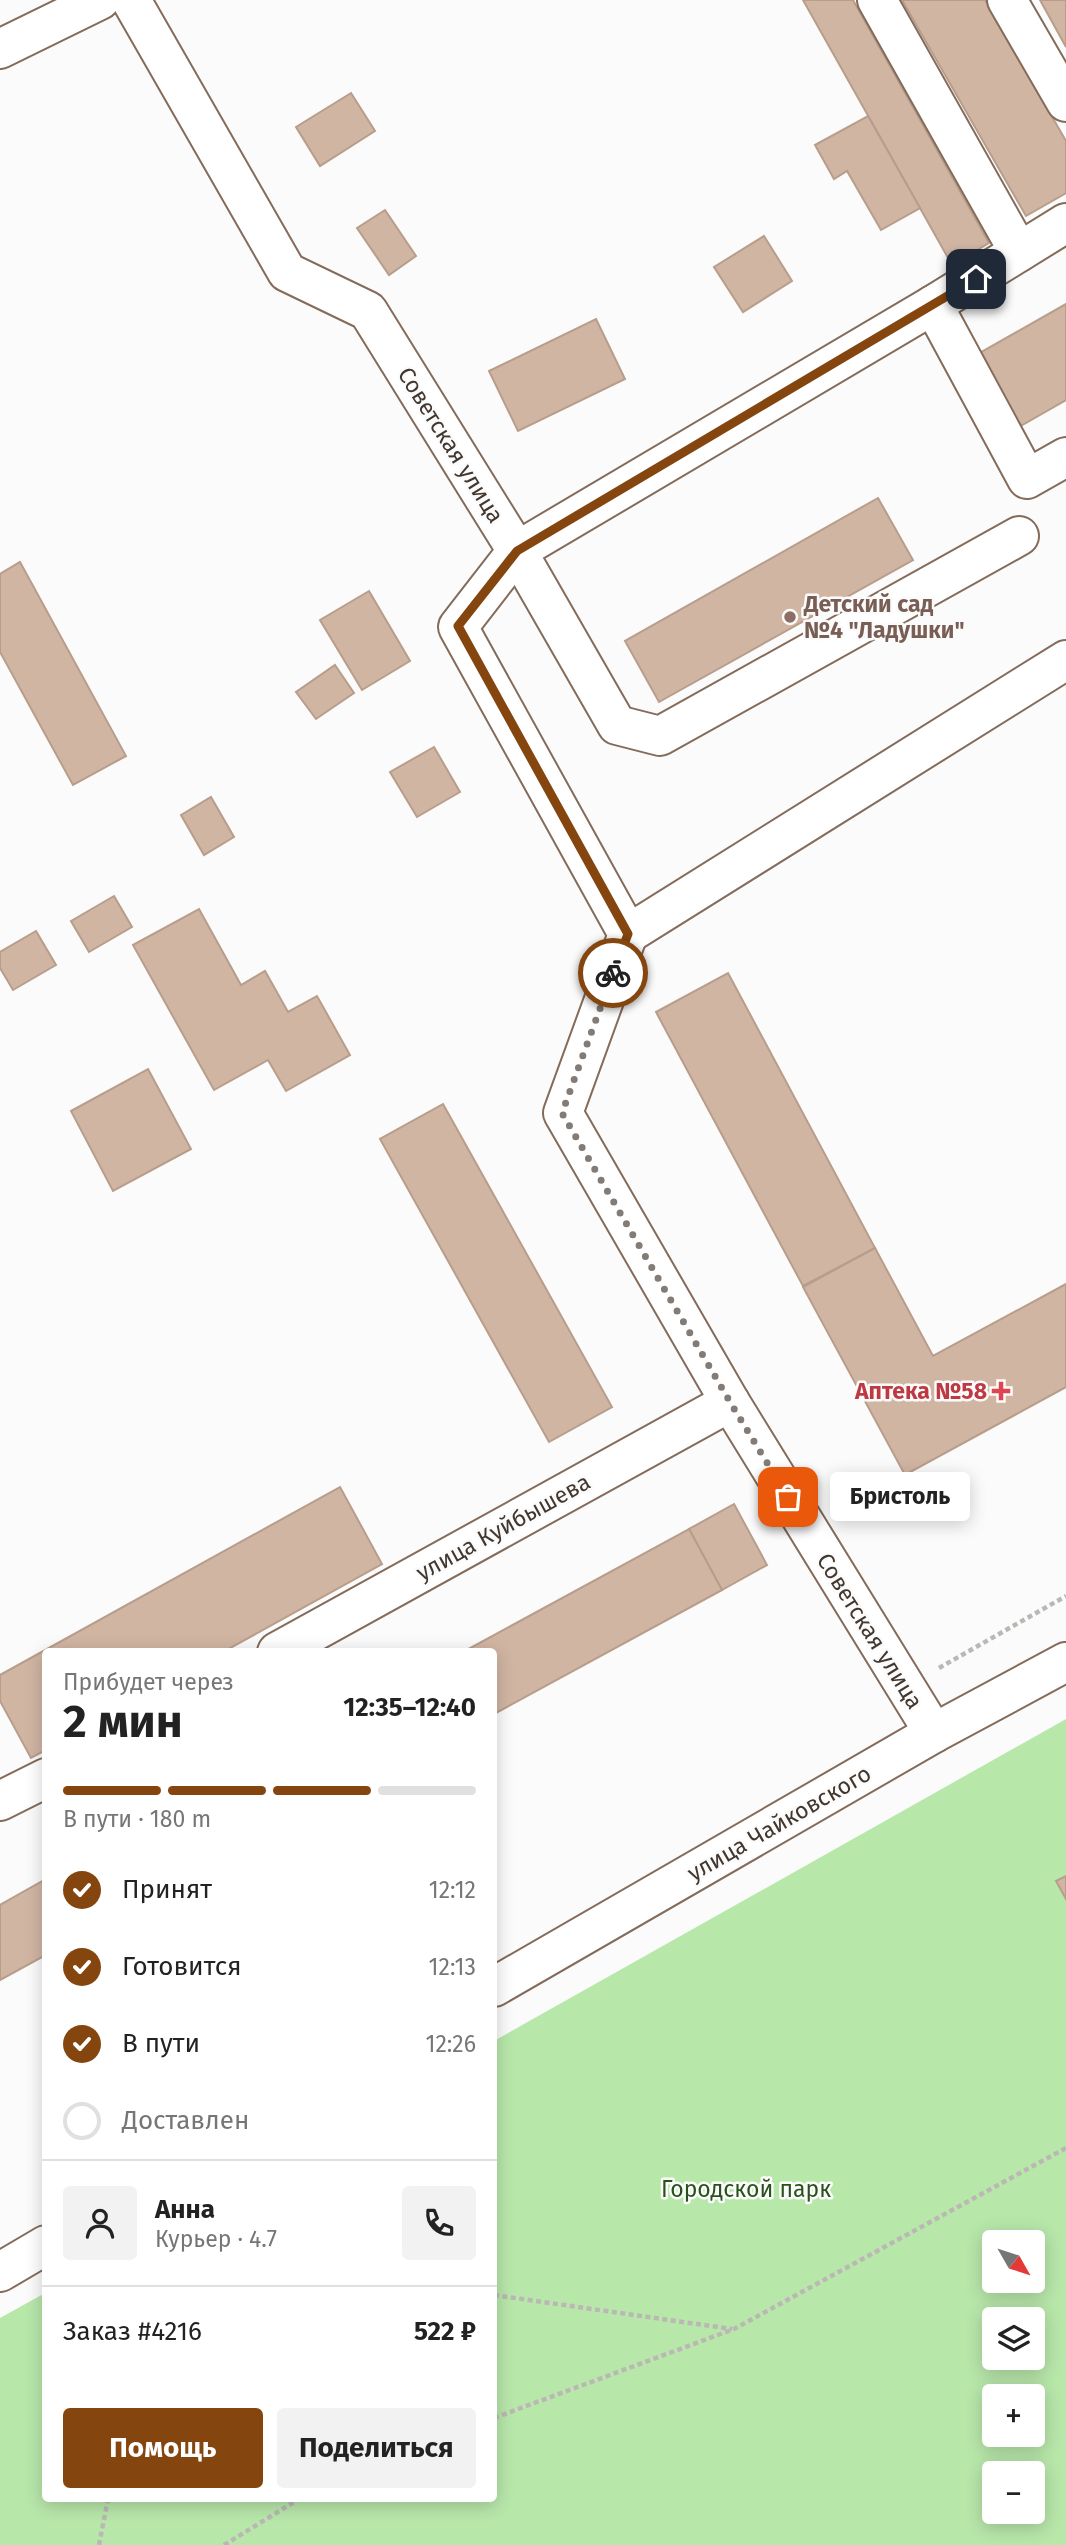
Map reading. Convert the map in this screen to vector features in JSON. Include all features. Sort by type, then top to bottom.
[{"type":"street","points":[[0,49],[100,0]]},
{"type":"street","name":"Советская улица","points":[[131,0],[287,272],[368,311],[517,551],[617,725],[660,736],[1019,536]]},
{"type":"street","points":[[877,0],[1019,252]]},
{"type":"street","points":[[1007,0],[1066,102]]},
{"type":"street","points":[[1066,223],[933,305],[517,551],[458,626],[628,934],[1066,660]]},
{"type":"street","points":[[933,305],[1027,479],[1066,457]]},
{"type":"street","name":"Советская улица","points":[[628,934],[562,1113],[730,1402],[934,1733]]},
{"type":"street","name":"улица Куйбышева","points":[[284,1648],[730,1402]]},
{"type":"street","name":"улица Чайковского","points":[[497,1985],[934,1733],[1066,1662]]},
{"type":"street","points":[[0,1801],[42,1779]]},
{"type":"street","points":[[0,2272],[42,2247]]},
{"type":"path","points":[[904,1687],[1066,1596]]},
{"type":"path","points":[[497,2417],[734,2329],[1066,2148]]},
{"type":"path","points":[[497,2295],[734,2329]]},
{"type":"path","points":[[99,2545],[107,2502]]},
{"type":"path","points":[[224,2545],[294,2502]]},
{"type":"green space","name":"Городской парк","points":[[1066,1719],[1066,2545],[0,2545],[0,2318],[42,2295],[42,2502],[497,2502],[497,2039]]},
{"type":"building","points":[[803,0],[853,0],[989,243],[952,265]]},
{"type":"building","points":[[902,0],[985,0],[1066,141],[1066,193],[1026,216]]},
{"type":"building","points":[[1040,0],[1066,0],[1066,47]]},
{"type":"building","points":[[351,93],[375,131],[320,166],[296,127]]},
{"type":"building","points":[[868,116],[920,208],[881,230],[847,171],[834,179],[815,145]]},
{"type":"building","points":[[385,210],[416,256],[389,275],[357,228]]},
{"type":"building","points":[[764,236],[792,281],[743,312],[714,267]]},
{"type":"building","points":[[1066,304],[1066,400],[1019,427],[978,354]]},
{"type":"building","points":[[596,319],[625,379],[518,431],[489,371]]},
{"type":"building","points":[[878,498],[913,560],[659,702],[625,641]]},
{"type":"building","points":[[20,562],[126,756],[73,785],[0,652],[0,574]]},
{"type":"building","points":[[369,591],[410,661],[362,690],[320,620]]},
{"type":"building","points":[[335,665],[354,693],[316,719],[296,692]]},
{"type":"building","points":[[434,747],[460,792],[417,817],[390,772]]},
{"type":"building","points":[[211,797],[234,837],[204,855],[181,815]]},
{"type":"building","points":[[114,896],[132,927],[89,952],[71,921]]},
{"type":"building","points":[[199,909],[241,985],[265,971],[288,1012],[317,996],[350,1055],[286,1091],[268,1060],[214,1090],[133,945]]},
{"type":"building","points":[[36,931],[56,965],[13,990],[0,968],[0,952]]},
{"type":"building","points":[[728,973],[875,1248],[803,1286],[656,1012]]},
{"type":"building","points":[[148,1069],[191,1149],[113,1191],[71,1111]]},
{"type":"building","points":[[443,1104],[612,1407],[549,1442],[380,1139]]},
{"type":"building","points":[[875,1248],[933,1356],[1066,1284],[1066,1387],[905,1475],[803,1287]]},
{"type":"building","points":[[340,1487],[382,1564],[230,1648],[49,1648]]},
{"type":"building","points":[[734,1504],[767,1565],[722,1590],[689,1529]]},
{"type":"building","points":[[689,1529],[722,1590],[497,1712],[497,1648],[470,1648]]},
{"type":"building","points":[[42,1652],[42,1752],[31,1758],[0,1701],[0,1675]]},
{"type":"building","points":[[1066,1876],[1066,1899],[1056,1881]]},
{"type":"building","points":[[42,1881],[42,1957],[0,1980],[0,1905]]},
{"type":"way so far","points":[[613,973],[562,1113],[788,1497]]},
{"type":"place","name":"Детский сад №4 \"Ладушки\"","points":[[790,617]]},
{"type":"place","name":"Аптека №58","points":[[1001,1391]]},
{"type":"place","name":"Бристоль","points":[[788,1497]]},
{"type":"route","points":[[613,973],[628,934],[458,626],[517,551],[976,279]]}]
